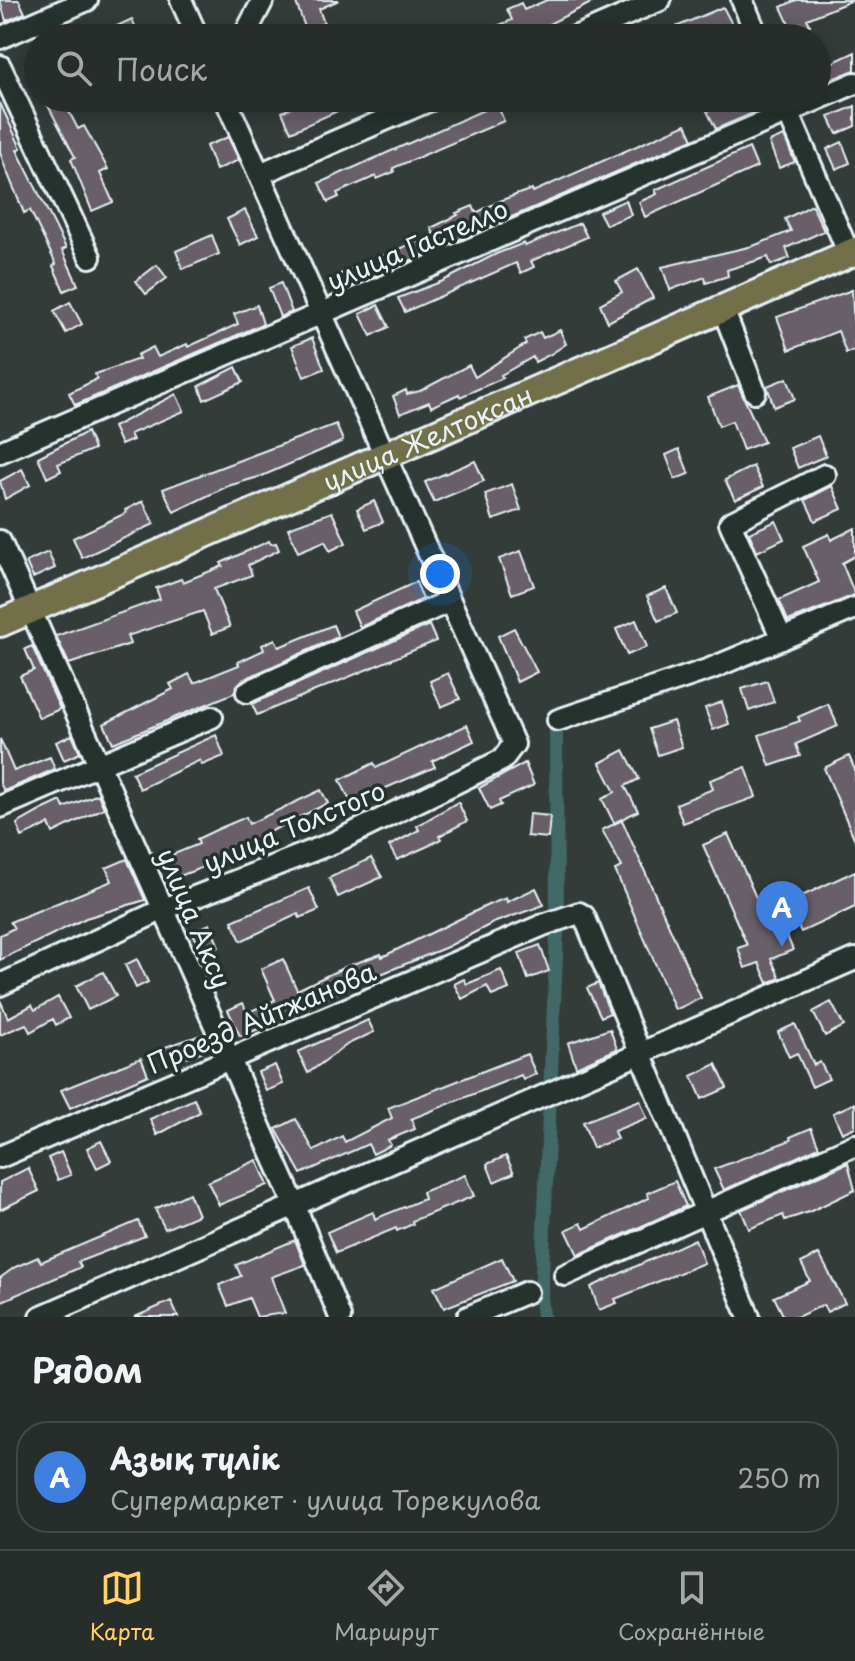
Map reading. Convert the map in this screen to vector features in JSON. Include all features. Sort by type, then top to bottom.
[{"type":"main road","name":"улица Желтоксан","points":[[0,623],[852,253]]},
{"type":"street","points":[[32,24],[87,0]]},
{"type":"street","points":[[181,0],[192,24]]},
{"type":"street","points":[[250,24],[263,0]]},
{"type":"street","points":[[605,24],[660,0]]},
{"type":"street","points":[[742,0],[752,24]]},
{"type":"street","points":[[0,38],[24,28]]},
{"type":"street","points":[[0,66],[90,257]]},
{"type":"street","name":"улица Гастелло","points":[[831,91],[855,83]]},
{"type":"street","points":[[231,112],[450,601],[247,692]]},
{"type":"street","points":[[260,174],[403,112]]},
{"type":"street","name":"улица Гастелло","points":[[0,452],[320,314],[769,112]]},
{"type":"street","points":[[788,112],[852,253]]},
{"type":"street","points":[[723,309],[755,392]]},
{"type":"street","points":[[782,639],[730,523],[825,475]]},
{"type":"street","name":"улица Аксу","points":[[0,541],[164,909],[227,1060],[295,1206],[340,1317]]},
{"type":"street","name":"улица Толстого","points":[[0,985],[164,909],[335,842],[502,760],[514,744],[450,601]]},
{"type":"street","points":[[558,720],[710,669],[855,608]]},
{"type":"street","points":[[0,807],[212,717]]},
{"type":"street","name":"Проезд Айтжанова","points":[[0,1157],[571,914],[584,916],[643,1055]]},
{"type":"street","points":[[40,1317],[533,1100],[560,1092],[855,959]]},
{"type":"street","points":[[643,1055],[749,1317]]},
{"type":"street","points":[[565,1275],[855,1145]]},
{"type":"street","points":[[468,1317],[527,1292]]},
{"type":"building","points":[[0,0],[19,0],[25,13],[6,21]]},
{"type":"building","points":[[295,0],[339,0],[319,9],[324,23],[304,24]]},
{"type":"building","points":[[547,0],[597,0],[549,24],[502,24],[512,20],[507,9],[521,3],[524,10]]},
{"type":"building","points":[[796,0],[853,0],[807,19],[810,24],[789,24],[781,7]]},
{"type":"building","points":[[723,7],[732,24],[683,24]]},
{"type":"building","points":[[855,52],[855,70],[831,79],[831,63]]},
{"type":"building","points":[[0,103],[21,148],[17,150],[66,248],[62,250],[78,285],[64,291],[53,266],[56,264],[30,210],[24,213],[5,167],[0,152]]},
{"type":"building","points":[[855,106],[855,126],[837,134],[829,117]]},
{"type":"building","points":[[51,112],[69,112],[78,129],[84,126],[108,169],[100,173],[113,202],[92,211],[71,159],[75,157]]},
{"type":"building","points":[[282,112],[335,112],[291,132]]},
{"type":"building","points":[[479,112],[500,112],[504,121],[393,168],[394,172],[377,179],[376,176],[337,193],[339,197],[328,202],[319,183]]},
{"type":"building","points":[[708,112],[756,112],[716,129]]},
{"type":"building","points":[[686,124],[693,139],[344,289],[338,275],[434,234],[431,228],[458,215],[456,213],[473,206],[476,213],[502,200],[532,189],[533,192]]},
{"type":"building","points":[[784,136],[795,162],[779,168],[769,142]]},
{"type":"building","points":[[228,137],[239,160],[216,170],[206,146]]},
{"type":"building","points":[[842,142],[850,163],[836,169],[827,149]]},
{"type":"building","points":[[749,148],[757,167],[645,217],[639,202],[657,194],[655,190]]},
{"type":"building","points":[[626,200],[631,215],[606,225],[599,212]]},
{"type":"building","points":[[812,205],[824,231],[786,248],[790,258],[771,265],[768,257],[727,270],[728,276],[706,283],[705,277],[670,290],[662,267],[753,246],[791,231],[785,219]]},
{"type":"building","points":[[245,210],[258,236],[240,245],[227,219]]},
{"type":"building","points":[[580,223],[587,237],[531,261],[534,267],[521,273],[516,263],[405,312],[398,298],[443,281],[496,254],[524,243],[525,246]]},
{"type":"building","points":[[212,235],[219,254],[183,269],[176,251]]},
{"type":"building","points":[[157,265],[167,278],[146,294],[136,281]]},
{"type":"building","points":[[638,269],[653,298],[608,322],[600,304],[622,292],[616,281]]},
{"type":"building","points":[[281,283],[292,312],[280,317],[269,288]]},
{"type":"building","points":[[852,290],[855,350],[846,353],[838,331],[789,350],[777,317]]},
{"type":"building","points":[[70,302],[82,324],[66,333],[54,311]]},
{"type":"building","points":[[257,305],[263,324],[75,405],[69,393],[97,379],[95,374],[139,359],[137,355],[153,347],[158,357],[187,344],[188,347],[238,324],[234,314]]},
{"type":"building","points":[[378,305],[389,327],[371,336],[360,314]]},
{"type":"building","points":[[560,330],[566,344],[551,354],[535,362],[533,357],[501,375],[503,378],[460,397],[459,394],[431,407],[429,402],[400,414],[393,396],[406,390],[407,394],[420,391],[469,365],[475,377],[526,344],[524,340],[540,332],[543,338]]},
{"type":"building","points":[[312,338],[324,369],[304,377],[292,346]]},
{"type":"building","points":[[236,367],[243,382],[204,400],[199,386]]},
{"type":"building","points":[[787,378],[795,399],[774,407],[767,386]]},
{"type":"building","points":[[738,385],[764,442],[743,450],[732,421],[719,426],[708,397]]},
{"type":"building","points":[[176,394],[184,411],[130,434],[133,440],[121,445],[113,427]]},
{"type":"building","points":[[336,424],[343,441],[262,476],[228,486],[174,512],[163,489]]},
{"type":"building","points":[[87,432],[94,449],[58,464],[61,471],[47,478],[38,457]]},
{"type":"building","points":[[818,436],[826,456],[798,468],[790,448]]},
{"type":"building","points":[[679,449],[689,474],[675,479],[666,455]]},
{"type":"building","points":[[475,461],[484,481],[434,502],[425,482]]},
{"type":"building","points":[[753,466],[763,487],[735,500],[725,480]]},
{"type":"building","points":[[22,469],[30,485],[5,499],[0,481]]},
{"type":"building","points":[[512,484],[521,510],[493,520],[485,494]]},
{"type":"building","points":[[832,486],[842,509],[815,521],[805,500]]},
{"type":"building","points":[[143,501],[154,524],[82,558],[73,538],[126,513],[125,510]]},
{"type":"building","points":[[374,501],[383,522],[366,529],[357,509]]},
{"type":"building","points":[[332,512],[346,543],[330,551],[325,541],[298,552],[288,528]]},
{"type":"building","points":[[776,521],[784,539],[757,552],[749,533]]},
{"type":"building","points":[[855,528],[855,556],[842,563],[855,595],[788,621],[779,600],[819,582],[803,546],[829,534],[831,540]]},
{"type":"building","points":[[269,541],[276,543],[279,550],[248,565],[252,575],[214,589],[230,627],[212,634],[203,611],[127,636],[130,644],[69,664],[56,636],[160,599],[156,588],[181,579],[183,582],[223,566],[221,563]]},
{"type":"building","points":[[521,551],[534,586],[512,594],[499,559]]},
{"type":"building","points":[[48,552],[55,568],[33,578],[26,562]]},
{"type":"building","points":[[416,582],[423,599],[360,627],[353,611]]},
{"type":"building","points":[[666,588],[677,613],[658,621],[647,596]]},
{"type":"building","points":[[636,620],[647,647],[627,655],[616,629]]},
{"type":"building","points":[[333,625],[338,637],[242,680],[234,693],[113,743],[104,724],[173,689],[170,684],[189,674],[194,683],[239,665],[238,662],[264,650],[262,645],[275,639],[279,647]]},
{"type":"building","points":[[429,625],[436,641],[257,715],[252,704]]},
{"type":"building","points":[[514,628],[537,672],[517,682],[498,636]]},
{"type":"building","points":[[32,646],[60,709],[39,718],[20,676],[34,670],[25,649]]},
{"type":"building","points":[[448,673],[460,699],[441,707],[430,681]]},
{"type":"building","points":[[767,681],[774,702],[749,711],[742,689]]},
{"type":"building","points":[[722,702],[729,724],[713,730],[705,708]]},
{"type":"building","points":[[828,704],[838,726],[796,744],[800,756],[770,766],[759,735],[800,721],[798,717]]},
{"type":"building","points":[[673,721],[682,747],[658,755],[649,729]]},
{"type":"building","points":[[467,725],[474,741],[432,761],[435,767],[351,803],[340,780],[374,763],[376,768]]},
{"type":"building","points":[[72,735],[80,753],[64,760],[56,742]]},
{"type":"building","points":[[216,735],[224,756],[202,765],[200,760],[140,789],[132,773]]},
{"type":"building","points":[[0,739],[14,771],[50,757],[55,769],[4,791],[0,783]]},
{"type":"building","points":[[624,750],[639,779],[625,786],[638,811],[614,823],[602,799],[615,792],[600,763]]},
{"type":"building","points":[[849,756],[855,770],[855,840],[824,768]]},
{"type":"building","points":[[525,763],[534,785],[499,801],[501,805],[490,810],[479,788]]},
{"type":"building","points":[[746,767],[756,797],[683,823],[676,804],[713,789],[710,780]]},
{"type":"building","points":[[321,790],[328,803],[229,852],[232,856],[172,879],[164,858],[199,844],[197,839],[218,829],[246,817],[249,824]]},
{"type":"building","points":[[98,794],[104,808],[53,833],[49,824],[22,837],[17,824],[61,801],[64,808]]},
{"type":"building","points":[[458,802],[467,821],[439,836],[441,839],[397,860],[389,846],[419,830],[417,826]]},
{"type":"building","points":[[529,814],[550,816],[548,838],[527,836]]},
{"type":"building","points":[[622,820],[701,998],[675,1010],[615,870],[622,867],[602,830]]},
{"type":"building","points":[[728,834],[772,934],[784,929],[793,950],[771,959],[780,978],[768,983],[759,963],[745,968],[738,948],[747,945],[703,845]]},
{"type":"building","points":[[371,858],[382,877],[338,897],[329,878]]},
{"type":"building","points":[[127,859],[145,900],[86,918],[0,960],[0,935],[14,928],[10,922],[112,881],[106,868]]},
{"type":"building","points":[[855,871],[855,907],[801,932],[787,903]]},
{"type":"building","points":[[309,888],[319,910],[300,918],[298,914],[241,941],[232,921]]},
{"type":"building","points":[[536,888],[544,905],[493,923],[447,947],[354,985],[272,1024],[240,1036],[228,1010],[243,1003],[247,1013],[275,1000],[261,969],[283,959],[297,990],[345,967],[381,954],[382,957],[488,905],[506,898],[507,902]]},
{"type":"building","points":[[210,924],[219,947],[202,954],[192,931]]},
{"type":"building","points":[[540,945],[549,971],[528,979],[519,953]]},
{"type":"building","points":[[137,959],[148,982],[136,988],[125,965]]},
{"type":"building","points":[[501,970],[509,989],[492,996],[487,986],[462,999],[454,984],[464,979],[467,984]]},
{"type":"building","points":[[103,972],[116,996],[88,1010],[76,986]]},
{"type":"building","points":[[598,983],[610,1013],[601,1017],[587,988]]},
{"type":"building","points":[[58,997],[69,1018],[56,1025],[53,1019],[30,1032],[26,1024],[0,1035],[0,1000],[8,1018],[32,1005],[35,1010]]},
{"type":"building","points":[[831,1002],[844,1026],[825,1036],[813,1012]]},
{"type":"building","points":[[368,1020],[374,1032],[348,1044],[308,1073],[298,1052]]},
{"type":"building","points":[[795,1024],[814,1065],[820,1062],[829,1079],[812,1087],[797,1053],[789,1057],[778,1032]]},
{"type":"building","points":[[610,1029],[617,1049],[576,1067],[568,1043]]},
{"type":"building","points":[[204,1034],[211,1048],[167,1065],[159,1049]]},
{"type":"building","points":[[527,1054],[536,1074],[523,1080],[521,1075],[411,1119],[415,1129],[388,1140],[391,1145],[373,1154],[368,1144],[301,1174],[276,1129],[296,1119],[314,1151],[342,1136],[345,1142],[392,1118],[388,1108]]},
{"type":"building","points":[[141,1058],[148,1075],[70,1108],[61,1090]]},
{"type":"building","points":[[716,1064],[727,1088],[702,1099],[692,1076]]},
{"type":"building","points":[[275,1065],[283,1084],[266,1091],[258,1072]]},
{"type":"building","points":[[194,1099],[200,1112],[157,1135],[150,1119]]},
{"type":"building","points":[[640,1100],[647,1118],[614,1131],[617,1139],[593,1148],[583,1122]]},
{"type":"building","points":[[855,1103],[855,1127],[842,1133],[833,1113]]},
{"type":"building","points":[[811,1128],[819,1147],[724,1190],[714,1169],[791,1140],[790,1137]]},
{"type":"building","points":[[101,1141],[111,1161],[97,1168],[87,1148]]},
{"type":"building","points":[[61,1152],[71,1175],[58,1180],[48,1158]]},
{"type":"building","points":[[506,1156],[514,1173],[494,1182],[487,1164]]},
{"type":"building","points":[[257,1160],[268,1185],[219,1205],[208,1182]]},
{"type":"building","points":[[848,1163],[855,1190],[809,1212],[785,1220],[783,1215],[749,1229],[741,1210]]},
{"type":"building","points":[[28,1168],[39,1191],[0,1210],[0,1182]]},
{"type":"building","points":[[465,1175],[474,1196],[412,1221],[413,1224],[397,1231],[396,1228],[336,1253],[327,1232],[373,1212],[375,1219],[424,1199],[422,1192]]},
{"type":"building","points":[[675,1181],[686,1206],[578,1255],[566,1230],[581,1223],[584,1229],[649,1198],[647,1193]]},
{"type":"building","points":[[189,1193],[198,1215],[165,1229],[155,1209]]},
{"type":"building","points":[[138,1221],[145,1236],[78,1262],[81,1267],[0,1302],[0,1278],[15,1267],[38,1257],[41,1262]]},
{"type":"building","points":[[695,1239],[704,1263],[615,1299],[617,1303],[599,1310],[591,1287]]},
{"type":"building","points":[[295,1240],[305,1265],[271,1277],[285,1313],[257,1317],[249,1298],[228,1306],[219,1285],[241,1276],[236,1265]]},
{"type":"building","points":[[819,1254],[845,1303],[827,1312],[823,1305],[797,1317],[784,1317],[774,1297],[810,1281],[801,1263]]},
{"type":"building","points":[[502,1258],[513,1281],[444,1308],[434,1288]]},
{"type":"building","points":[[171,1301],[178,1317],[135,1317]]},
{"type":"waterway","points":[[543,1317],[541,1298],[557,934],[556,731]]},
{"type":"place","name":"Азық түлік","points":[[782,947]]}]
